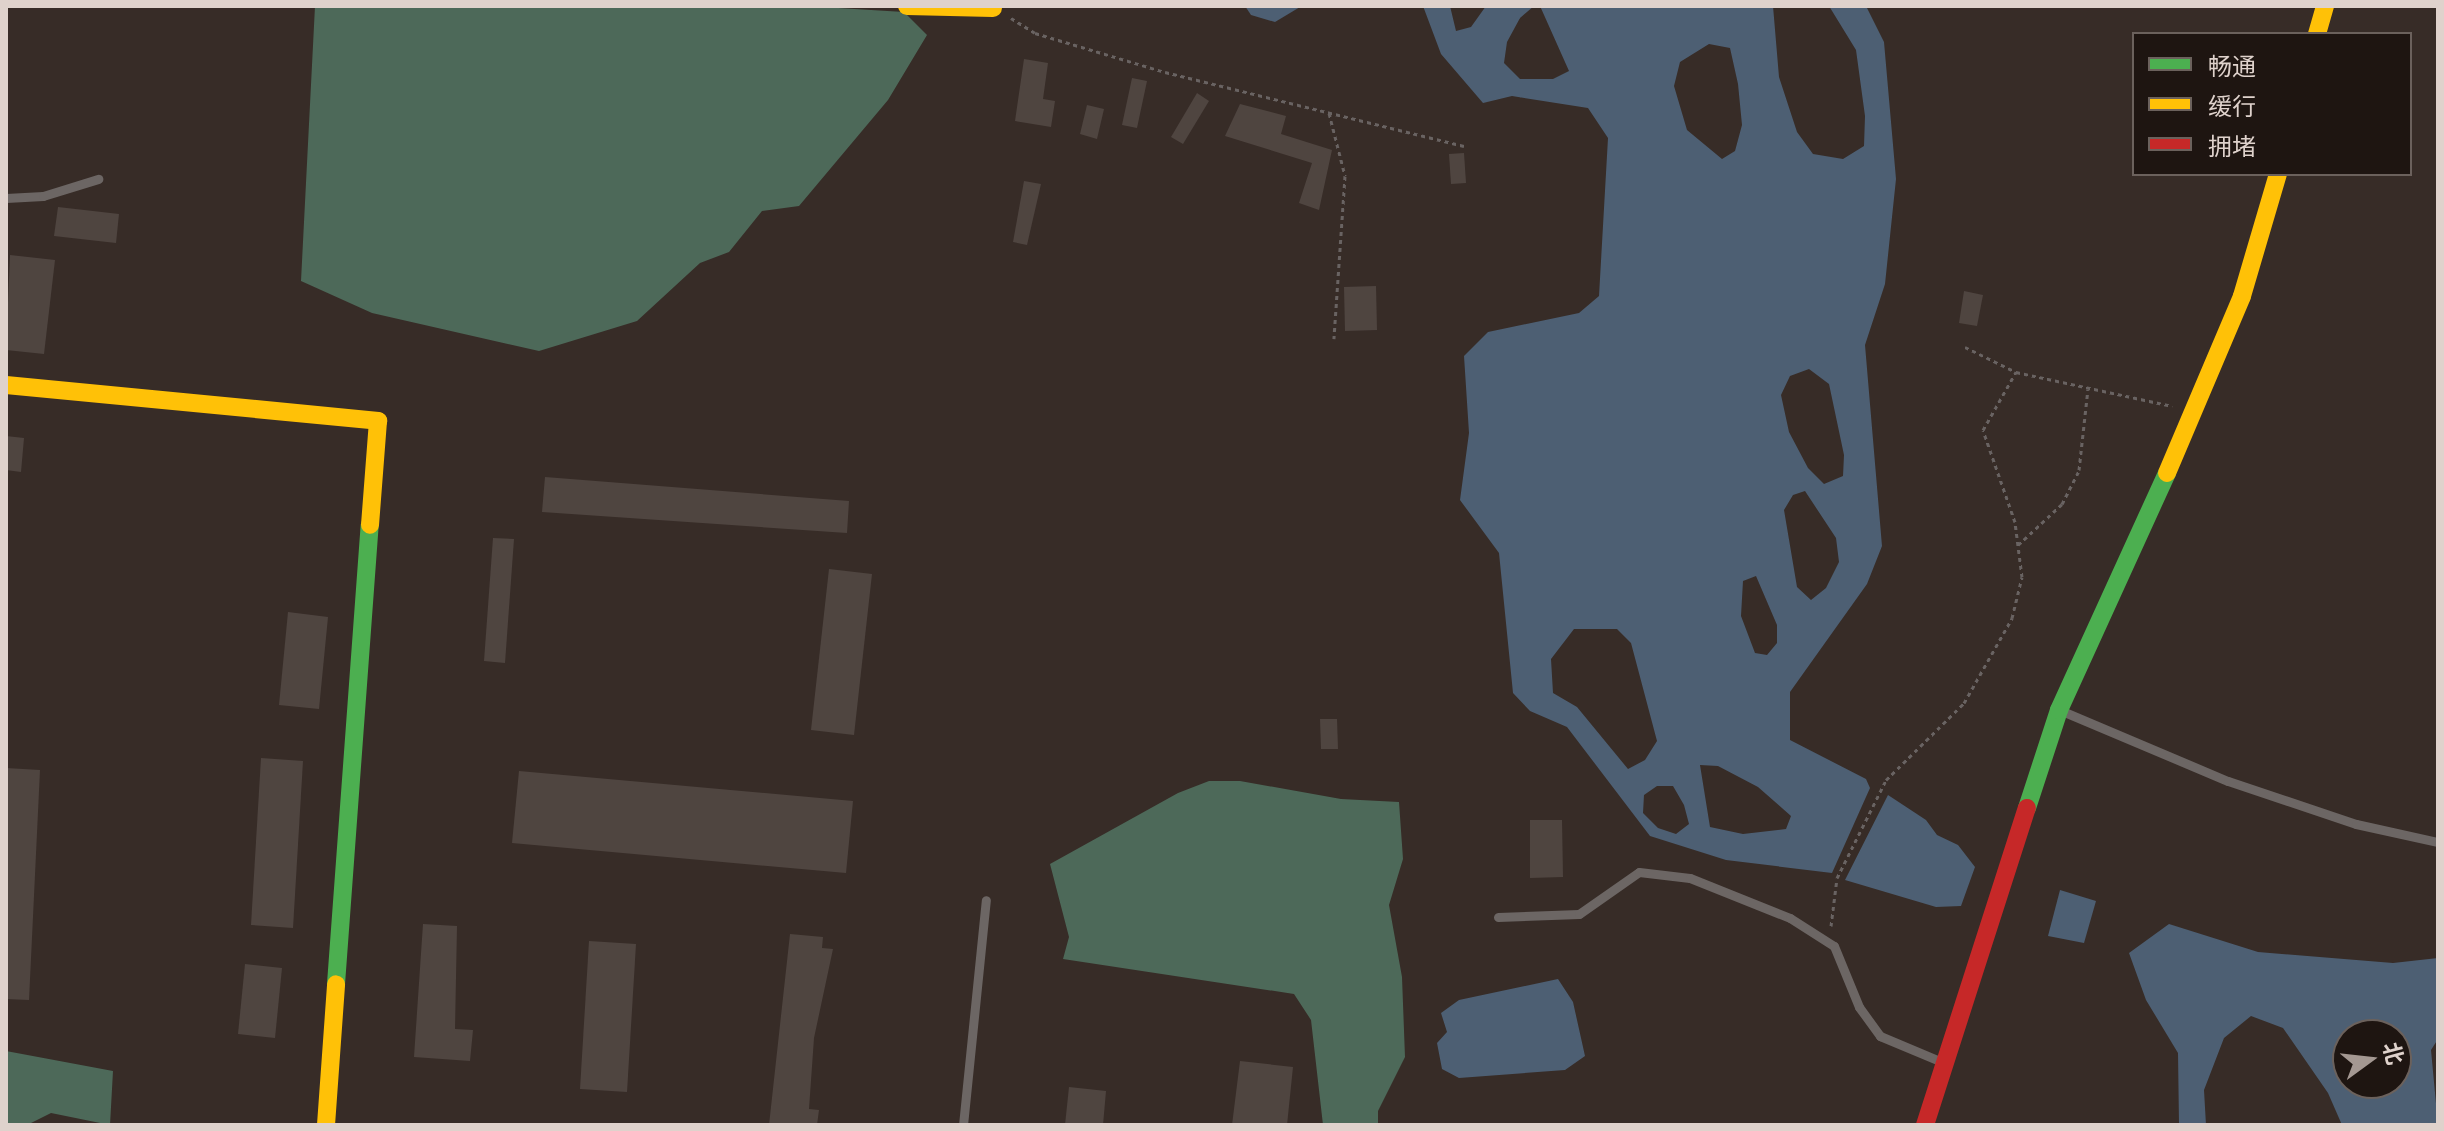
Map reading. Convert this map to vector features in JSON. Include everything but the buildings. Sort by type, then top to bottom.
[{"type":"street","points":[[907,6],[993,8]]},
{"type":"street","points":[[2318,32],[2325,6]]},
{"type":"street","points":[[1925,1125],[2059,710],[2195,411],[2242,296],[2277,176]]},
{"type":"street","points":[[6,385],[378,421],[326,1125]]},
{"type":"lane","points":[[6,198],[43,196],[98,179]]},
{"type":"lane","points":[[2059,710],[2228,781],[2356,824],[2438,842]]},
{"type":"lane","points":[[1498,917],[1579,914],[1639,872],[1690,878],[1790,918],[1834,946],[1859,1007],[1880,1036],[1945,1063]]},
{"type":"lane","points":[[963,1125],[986,900]]},
{"type":"path","points":[[993,8],[1035,33],[1165,72],[1464,146]]},
{"type":"path","points":[[1329,113],[1345,176],[1334,339]]},
{"type":"path","points":[[1965,347],[2016,372],[2195,411]]},
{"type":"path","points":[[1834,946],[1829,912],[1837,878],[1886,780],[1964,703],[2012,618],[2022,577],[2018,545],[1983,430],[2016,372]]},
{"type":"path","points":[[2018,545],[2062,504],[2079,470],[2088,389]]},
{"type":"green space","points":[[315,6],[805,6],[904,12],[927,35],[888,100],[799,206],[762,211],[729,252],[700,263],[637,321],[539,351],[372,313],[301,281]]},
{"type":"green space","points":[[1209,781],[1240,781],[1341,799],[1399,802],[1403,859],[1389,905],[1402,977],[1405,1057],[1378,1111],[1378,1125],[1323,1125],[1311,1020],[1294,994],[1063,959],[1069,937],[1050,864],[1178,793]]},
{"type":"green space","points":[[6,1051],[113,1071],[110,1125],[51,1113],[27,1125],[6,1125]]},
{"type":"water","points":[[1245,6],[1300,7],[1275,22],[1251,15]]},
{"type":"water","points":[[1423,6],[1450,6],[1456,31],[1471,27],[1486,6],[1534,6],[1520,18],[1507,42],[1504,63],[1520,79],[1553,79],[1569,71],[1540,6],[1773,6],[1779,77],[1797,132],[1813,154],[1843,159],[1864,146],[1865,116],[1856,50],[1829,6],[1866,6],[1884,42],[1896,179],[1885,284],[1865,345],[1882,546],[1867,584],[1790,692],[1790,740],[1866,779],[1870,788],[1832,873],[1726,860],[1650,836],[1567,727],[1530,711],[1513,693],[1499,553],[1460,500],[1469,433],[1464,356],[1488,332],[1579,313],[1599,296],[1608,138],[1588,108],[1512,96],[1483,103],[1441,54]],"holes":[[[1709,44],[1730,48],[1742,125],[1735,151],[1722,159],[1687,130],[1674,86],[1680,62]],[[1809,369],[1829,384],[1844,455],[1843,476],[1824,484],[1808,468],[1789,432],[1781,395],[1790,376]],[[1805,491],[1836,538],[1839,562],[1826,588],[1811,600],[1797,587],[1784,510],[1793,495]],[[1756,576],[1777,625],[1777,643],[1767,655],[1755,653],[1741,616],[1743,581]],[[1574,629],[1617,629],[1631,643],[1657,741],[1645,760],[1628,769],[1577,707],[1553,693],[1551,659]],[[1700,765],[1718,766],[1758,787],[1791,816],[1786,829],[1743,834],[1710,827]],[[1657,786],[1673,786],[1684,805],[1689,824],[1676,834],[1658,828],[1643,813],[1644,795]]]},
{"type":"water","points":[[1888,795],[1926,820],[1937,835],[1958,845],[1975,867],[1961,906],[1936,907],[1845,880]]},
{"type":"water","points":[[2060,890],[2096,901],[2084,943],[2048,936]]},
{"type":"water","points":[[2169,924],[2258,952],[2393,963],[2438,958],[2438,1039],[2431,1050],[2438,1125],[2342,1125],[2328,1093],[2283,1028],[2251,1016],[2224,1038],[2204,1090],[2206,1125],[2179,1125],[2178,1053],[2146,1000],[2129,953]]},
{"type":"water","points":[[1558,979],[1573,1002],[1585,1056],[1565,1070],[1459,1078],[1442,1069],[1437,1043],[1447,1032],[1441,1013],[1459,1000]]},
{"type":"traffic: fast","points":[[2027,808],[2059,710],[2167,473]]},
{"type":"traffic: fast","points":[[336,984],[370,525]]},
{"type":"traffic: slow","points":[[907,6],[993,8]]},
{"type":"traffic: slow","points":[[2318,32],[2325,6]]},
{"type":"traffic: slow","points":[[2167,473],[2242,296],[2277,176]]},
{"type":"traffic: slow","points":[[6,385],[378,421],[370,525]]},
{"type":"traffic: slow","points":[[326,1125],[336,984]]},
{"type":"traffic: jam","points":[[1925,1125],[2027,808]]}]
